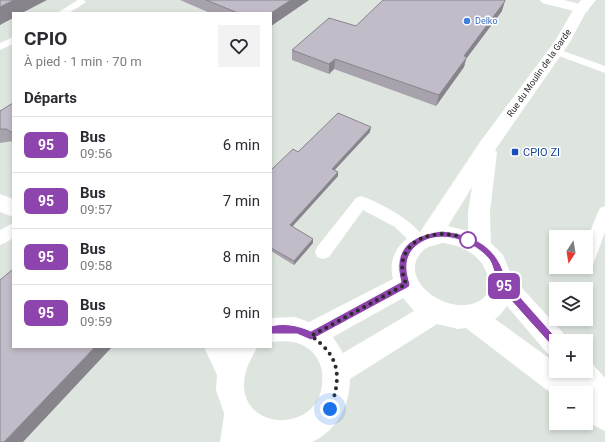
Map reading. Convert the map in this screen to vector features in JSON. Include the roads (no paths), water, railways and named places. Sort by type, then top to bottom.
[{"type":"main road","points":[[548,0],[586,5]]},
{"type":"main road","name":"Rue du Moulin de la Garde","points":[[423,238],[586,5]]},
{"type":"main road","points":[[480,246],[479,212],[487,147]]},
{"type":"main road","points":[[0,202],[12,208]]},
{"type":"main road","points":[[442,234],[455,235],[480,246],[491,257],[499,270],[502,283],[500,295],[494,304],[485,312],[472,317],[448,316],[435,312],[418,300],[406,284],[402,271],[403,259],[408,248],[423,238],[442,234]]},
{"type":"main road","points":[[502,283],[549,336]]},
{"type":"main road","points":[[311,336],[406,284]]},
{"type":"main road","points":[[337,372],[435,312]]},
{"type":"main road","points":[[472,317],[565,386]]},
{"type":"main road","points":[[243,348],[236,358],[230,372],[229,387],[237,428],[251,426],[266,434],[297,438],[317,423],[330,409],[337,391],[337,372],[332,357],[323,344],[311,336],[298,330],[272,330]]},
{"type":"main road","points":[[218,348],[230,372]]},
{"type":"main road","points":[[586,378],[605,399]]},
{"type":"main road","points":[[593,407],[605,416]]},
{"type":"lane","points":[[64,12],[81,2]]},
{"type":"lane","points":[[0,47],[12,41]]},
{"type":"lane","points":[[555,51],[605,70]]},
{"type":"lane","points":[[323,252],[361,202],[400,223],[423,238]]},
{"type":"lane","points":[[593,244],[605,212]]},
{"type":"lane","points":[[0,240],[12,230]]},
{"type":"place","name":"Delko","points":[[467,21]]},
{"type":"place","name":"CPIO ZI","points":[[515,152]]}]
